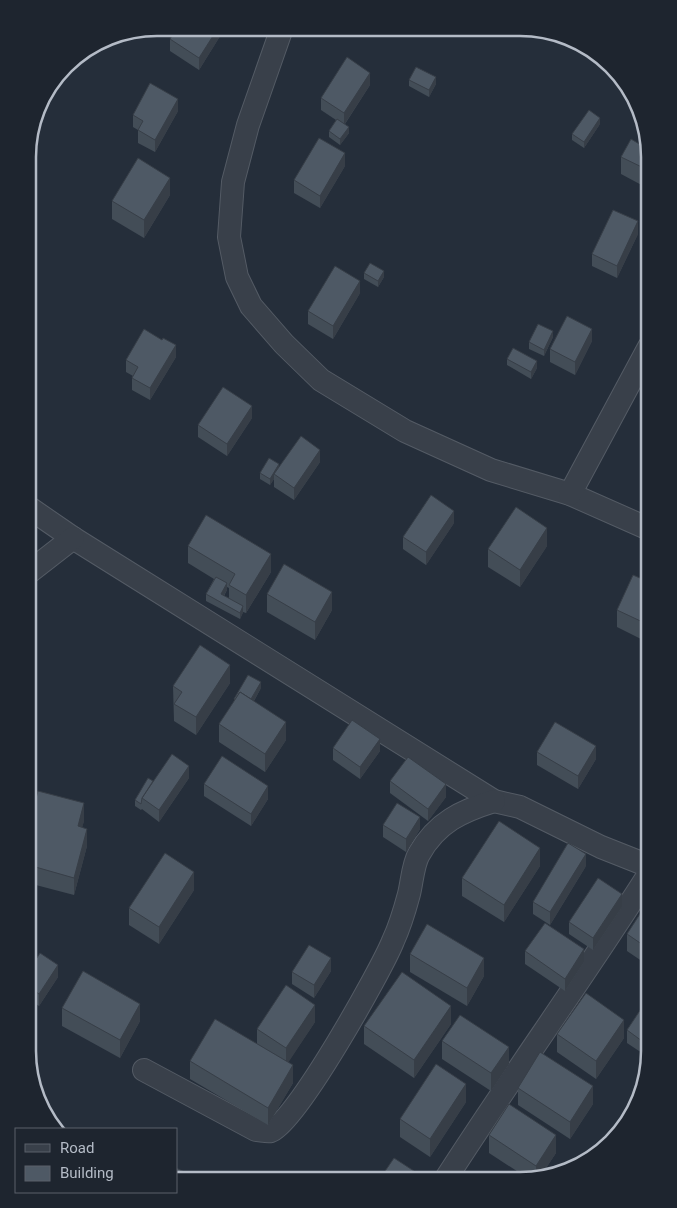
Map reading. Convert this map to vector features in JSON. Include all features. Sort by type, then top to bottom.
[{"type":"street","points":[[279,37],[248,125],[233,182],[229,237],[237,277],[251,306],[284,344],[320,380],[397,426],[491,470],[570,494],[641,525]]},
{"type":"street","points":[[570,494],[641,363]]},
{"type":"street","points":[[36,513],[73,538],[494,801],[520,807],[601,847],[640,863]]},
{"type":"street","points":[[36,566],[73,538]]},
{"type":"street","points":[[144,1070],[256,1130],[272,1131],[286,1120],[302,1097],[327,1060],[369,988],[393,941],[408,897],[418,855],[432,836],[450,819],[470,808],[494,801]]},
{"type":"street","points":[[450,1172],[602,948],[640,888]]},
{"type":"building","points":[[171,37],[212,37],[199,58],[170,39]]},
{"type":"building","points":[[347,57],[370,73],[344,113],[321,98]]},
{"type":"building","points":[[416,67],[436,77],[429,90],[409,80]]},
{"type":"building","points":[[150,83],[178,99],[155,140],[138,130],[143,121],[133,115]]},
{"type":"building","points":[[589,110],[600,118],[584,142],[572,134]]},
{"type":"building","points":[[337,119],[349,127],[340,139],[329,131]]},
{"type":"building","points":[[319,138],[345,153],[320,196],[294,180]]},
{"type":"building","points":[[631,139],[639,144],[641,167],[621,157]]},
{"type":"building","points":[[138,158],[170,178],[144,220],[112,201]]},
{"type":"building","points":[[613,210],[638,221],[617,266],[592,254]]},
{"type":"building","points":[[370,263],[384,271],[378,281],[364,273]]},
{"type":"building","points":[[335,266],[360,281],[333,326],[308,311]]},
{"type":"building","points":[[567,316],[592,329],[575,362],[550,349]]},
{"type":"building","points":[[538,324],[553,331],[544,350],[529,342]]},
{"type":"building","points":[[144,329],[162,340],[163,338],[176,345],[150,388],[132,378],[138,367],[126,360]]},
{"type":"building","points":[[513,348],[537,361],[531,372],[507,359]]},
{"type":"building","points":[[223,387],[252,406],[227,444],[198,425]]},
{"type":"building","points":[[301,436],[320,450],[294,488],[274,474]]},
{"type":"building","points":[[269,458],[279,464],[270,479],[260,473]]},
{"type":"building","points":[[431,495],[454,511],[426,552],[403,537]]},
{"type":"building","points":[[516,507],[547,528],[520,570],[488,549]]},
{"type":"building","points":[[206,515],[271,554],[246,595],[229,585],[235,574],[188,546]]},
{"type":"building","points":[[284,564],[332,592],[315,622],[267,594]]},
{"type":"building","points":[[633,575],[641,578],[640,621],[617,610]]},
{"type":"building","points":[[216,577],[227,583],[221,594],[243,606],[240,613],[206,594]]},
{"type":"building","points":[[200,645],[230,665],[196,717],[174,704],[182,692],[173,686]]},
{"type":"building","points":[[248,675],[261,682],[251,699],[240,692],[235,700],[234,699]]},
{"type":"building","points":[[240,692],[286,722],[265,754],[219,724]]},
{"type":"building","points":[[352,720],[380,739],[360,767],[333,748]]},
{"type":"building","points":[[555,722],[596,746],[578,776],[537,752]]},
{"type":"building","points":[[172,754],[189,766],[159,810],[142,798]]},
{"type":"building","points":[[222,756],[268,786],[251,814],[204,784]]},
{"type":"building","points":[[408,757],[446,784],[428,809],[390,781]]},
{"type":"building","points":[[148,778],[153,781],[142,798],[141,804],[135,800]]},
{"type":"building","points":[[38,791],[84,803],[78,826],[87,829],[74,878],[36,867],[36,799]]},
{"type":"building","points":[[397,803],[420,817],[406,839],[383,825]]},
{"type":"building","points":[[499,821],[540,848],[504,905],[462,878]]},
{"type":"building","points":[[568,843],[586,854],[550,912],[533,902]]},
{"type":"building","points":[[165,853],[194,872],[159,927],[129,908]]},
{"type":"building","points":[[598,878],[622,894],[593,938],[569,922]]},
{"type":"building","points":[[640,914],[640,943],[627,934]]},
{"type":"building","points":[[545,923],[584,949],[565,979],[525,951]]},
{"type":"building","points":[[427,924],[484,958],[467,988],[410,954]]},
{"type":"building","points":[[309,945],[331,958],[314,985],[292,972]]},
{"type":"building","points":[[40,953],[58,965],[39,994],[36,992],[36,959]]},
{"type":"building","points":[[83,971],[140,1004],[120,1040],[62,1008]]},
{"type":"building","points":[[402,972],[451,1006],[414,1060],[364,1026]]},
{"type":"building","points":[[286,985],[315,1005],[286,1048],[257,1029]]},
{"type":"building","points":[[586,993],[624,1020],[596,1061],[557,1034]]},
{"type":"building","points":[[640,1010],[640,1040],[627,1030]]},
{"type":"building","points":[[460,1015],[509,1047],[491,1073],[442,1041]]},
{"type":"building","points":[[215,1019],[293,1065],[268,1108],[190,1061]]},
{"type":"building","points":[[540,1052],[593,1086],[570,1122],[518,1088]]},
{"type":"building","points":[[436,1064],[466,1084],[430,1139],[400,1119]]},
{"type":"building","points":[[509,1104],[556,1135],[536,1166],[489,1135]]},
{"type":"building","points":[[394,1158],[414,1171],[413,1172],[384,1172]]}]
